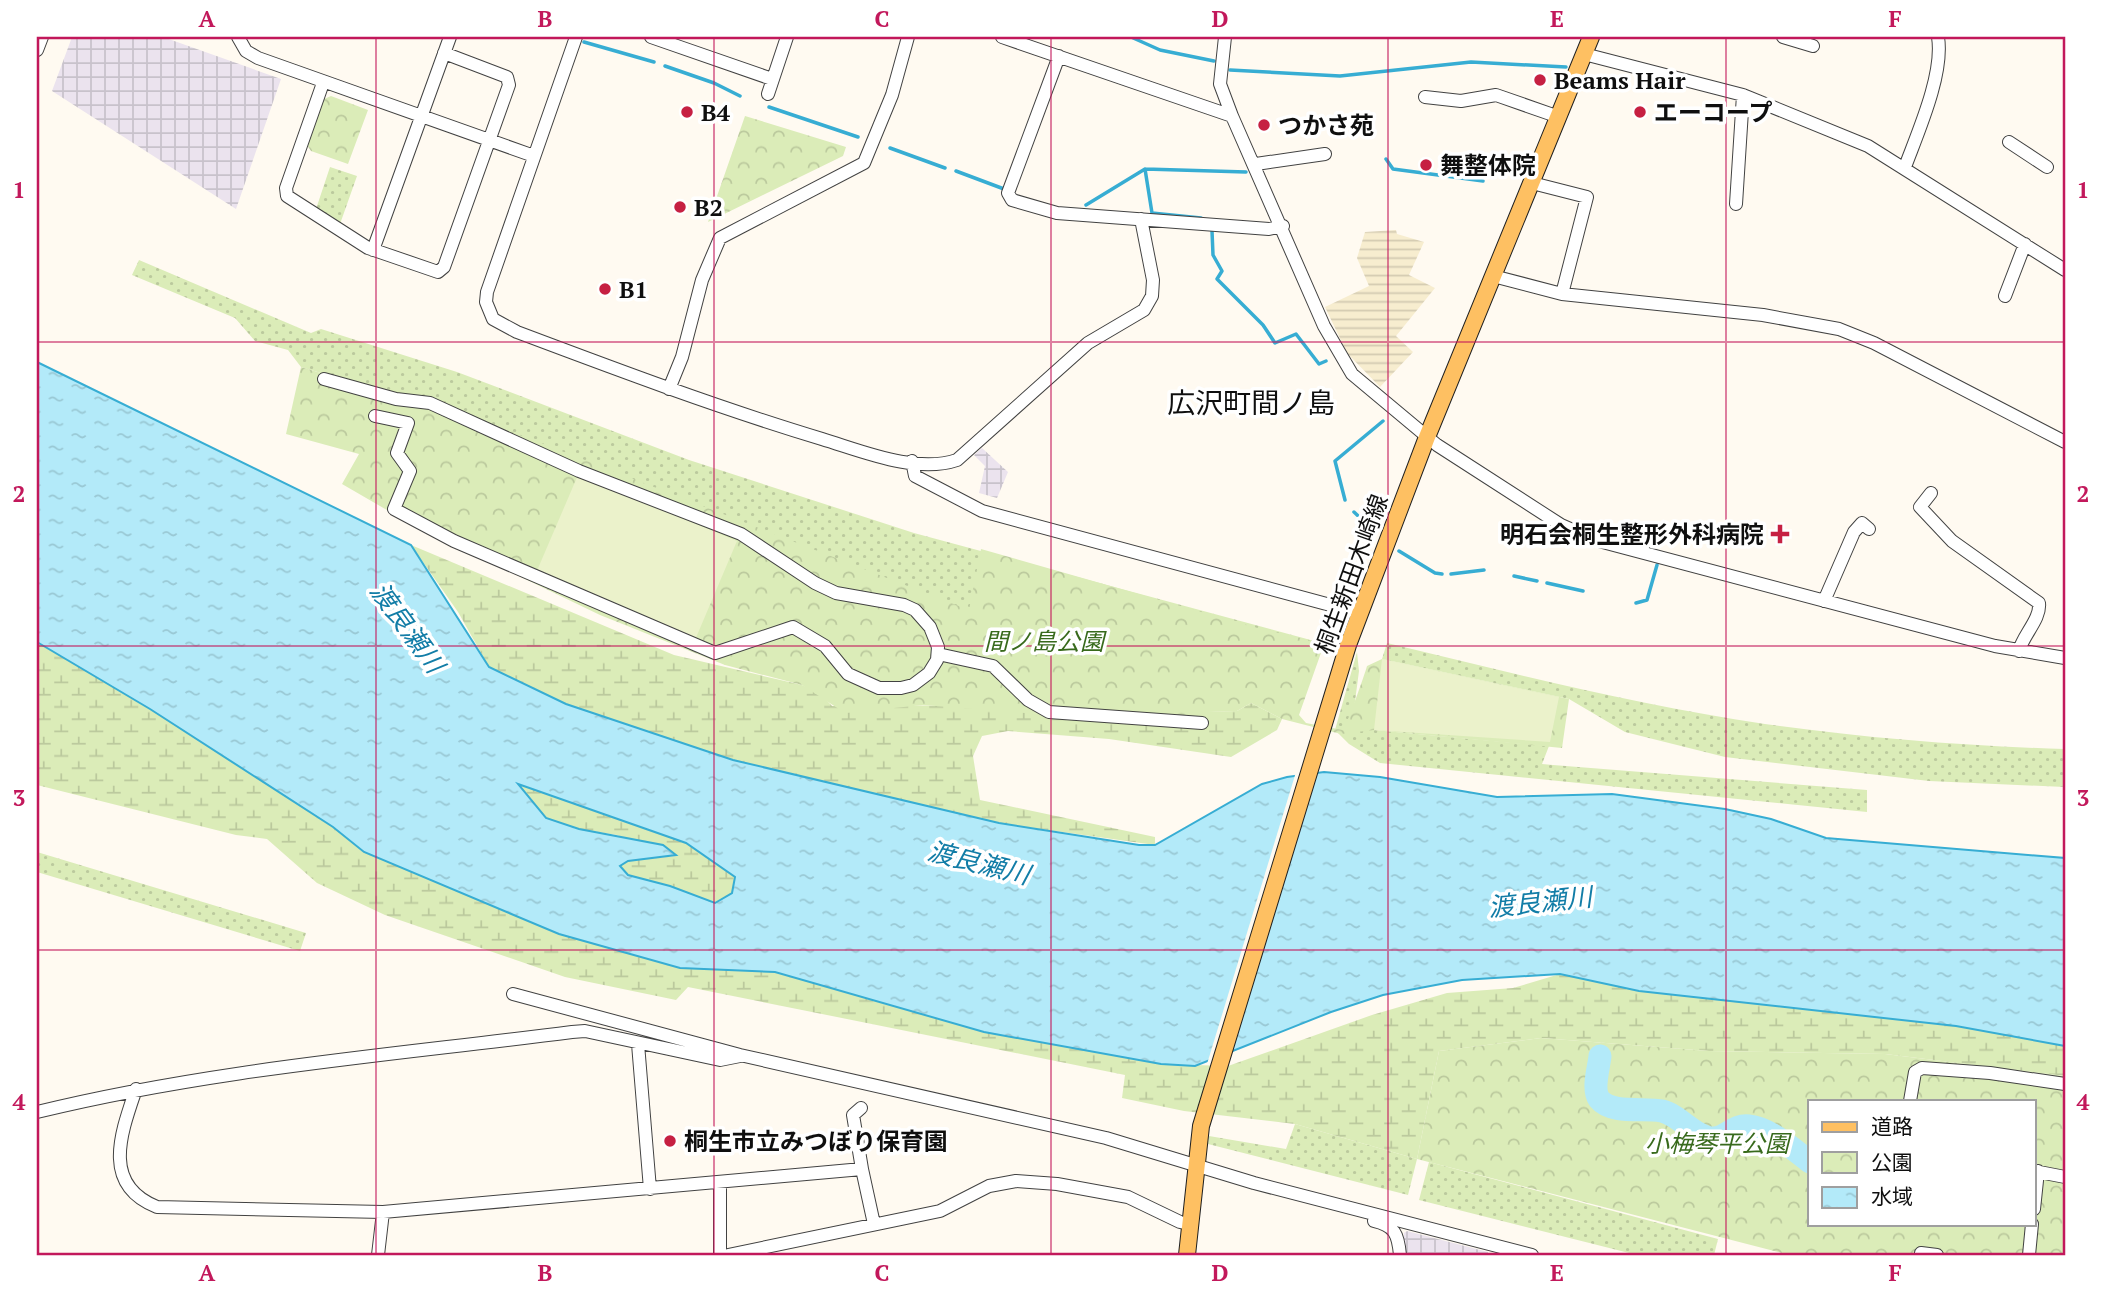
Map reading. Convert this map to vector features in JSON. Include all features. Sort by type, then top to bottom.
[{"type":"main road","name":"桐生新田木崎線","points":[[1186,1255],[1197,1145],[1323,726],[1360,613],[1427,437],[1591,37]]},
{"type":"street","points":[[37,50],[42,37]]},
{"type":"street","points":[[238,37],[251,55],[323,83],[534,156]]},
{"type":"street","points":[[373,250],[450,37]]},
{"type":"street","points":[[576,37],[487,292],[486,302],[493,320],[668,389],[769,424],[877,455],[912,461],[946,463],[957,460],[1068,359],[1088,343],[1144,310],[1152,296],[1153,280],[1141,219]]},
{"type":"street","points":[[651,37],[772,79]]},
{"type":"street","points":[[768,94],[786,37]]},
{"type":"street","points":[[668,389],[682,357],[682,346],[702,280],[720,238],[864,163],[892,95],[908,37]]},
{"type":"street","points":[[1002,37],[1232,116]]},
{"type":"street","points":[[1225,37],[1220,85],[1324,326],[1343,361],[1371,393],[1427,437],[1540,513],[1595,540],[2019,652],[2065,659]]},
{"type":"street","points":[[1783,37],[1813,46]]},
{"type":"street","points":[[1905,166],[1939,58],[1938,37]]},
{"type":"street","points":[[323,83],[285,192],[290,199],[373,250],[435,271],[442,270],[490,141],[509,80],[444,53]]},
{"type":"street","points":[[1584,54],[1743,95],[1868,146],[1905,166],[2065,270]]},
{"type":"street","points":[[1059,56],[1009,193],[1010,198],[1057,213],[1269,229],[1283,226]]},
{"type":"street","points":[[1425,97],[1461,101],[1496,95],[1559,117]]},
{"type":"street","points":[[1736,204],[1743,95]]},
{"type":"street","points":[[2009,142],[2047,167]]},
{"type":"street","points":[[1256,164],[1325,154]]},
{"type":"street","points":[[1532,183],[1587,197],[1562,294]]},
{"type":"street","points":[[2005,296],[2025,244]]},
{"type":"street","points":[[1493,276],[1562,294],[1763,314],[1839,329],[1874,343],[2065,443]]},
{"type":"street","points":[[324,379],[430,403],[579,471],[741,534],[815,583],[836,593],[905,605],[915,610],[930,627],[938,654],[934,667],[922,679],[891,689],[857,680],[839,665],[825,646],[793,627],[715,653],[454,541],[394,509],[410,477],[410,471],[397,453],[419,402]]},
{"type":"street","points":[[375,416],[408,423]]},
{"type":"street","points":[[912,461],[915,476],[982,511],[1360,613]]},
{"type":"street","points":[[1931,493],[1920,506],[1952,541],[2039,603],[2037,615],[2022,639],[2019,652]]},
{"type":"street","points":[[1824,601],[1854,532],[1862,523],[1869,529]]},
{"type":"street","points":[[938,654],[993,666],[1028,700],[1049,712],[1202,723]]},
{"type":"street","points":[[513,994],[740,1055],[1106,1138],[1254,1183],[1532,1255]]},
{"type":"street","points":[[37,1112],[136,1089],[315,1061],[572,1032],[585,1031],[720,1060],[740,1055]]},
{"type":"street","points":[[638,1044],[650,1189]]},
{"type":"street","points":[[1910,1100],[1915,1072],[1922,1068],[1990,1073],[2065,1084]]},
{"type":"street","points":[[136,1089],[120,1135],[118,1160],[129,1186],[139,1200],[157,1207],[383,1212],[720,1184],[862,1169]]},
{"type":"street","points":[[861,1108],[853,1115],[874,1224]]},
{"type":"street","points":[[2036,1171],[2065,1170]]},
{"type":"street","points":[[2036,1171],[2065,1177]]},
{"type":"street","points":[[728,1255],[940,1211],[989,1186],[1016,1181],[1057,1184],[1128,1197],[1180,1223],[1189,1224]]},
{"type":"street","points":[[720,1184],[720,1255]]},
{"type":"street","points":[[1348,1206],[1356,1216],[1393,1228],[1399,1241],[1400,1255]]},
{"type":"street","points":[[378,1255],[383,1212]]},
{"type":"street","points":[[2029,1255],[2032,1226]]},
{"type":"street","points":[[1921,1253],[1937,1255]]},
{"type":"shaded area","points":[[72,37],[163,37],[281,79],[236,209],[52,91]]},
{"type":"shaded area","points":[[1396,230],[1397,234],[1424,242],[1409,275],[1435,288],[1396,336],[1413,352],[1380,387],[1347,353],[1325,307],[1369,286],[1357,258],[1365,232]]},
{"type":"shaded area","points":[[982,448],[1008,472],[997,498],[979,493],[985,466],[974,455]]},
{"type":"shaded area","points":[[1407,1231],[1488,1252],[1488,1255],[1404,1255],[1404,1233]]},
{"type":"green space","points":[[331,96],[368,110],[348,164],[311,151],[307,145],[324,99]]},
{"type":"green space","points":[[745,116],[846,147],[843,156],[708,222]]},
{"type":"green space","points":[[330,167],[357,176],[340,224],[316,209]]},
{"type":"green space","points":[[139,260],[311,333],[321,329],[457,372],[689,460],[914,533],[1318,642],[725,665],[354,383],[301,367],[288,350],[255,341],[235,318],[132,275]]},
{"type":"green space","name":"間ノ島公園","points":[[301,367],[354,383],[421,396],[969,610],[981,549],[1261,629],[1318,642],[1322,650],[1299,715],[1306,723],[1343,730],[1367,666],[1382,659],[1569,699],[1562,748],[1374,730],[1341,734],[1282,719],[1251,703],[1237,711],[1209,712],[1204,727],[923,705],[845,713],[802,685],[725,665],[600,615],[411,524],[342,484],[359,454],[286,434]]},
{"type":"green space","points":[[578,475],[737,541],[695,640],[536,573]]},
{"type":"green space","points":[[411,545],[674,655],[802,685],[820,693],[832,706],[969,707],[1050,716],[1237,711],[1251,703],[1282,719],[1277,730],[1231,757],[1109,739],[1008,731],[982,736],[973,756],[980,800],[1155,837],[1155,845],[999,823],[733,760],[566,704],[489,667],[458,612]]},
{"type":"green space","points":[[37,642],[150,709],[333,827],[364,852],[559,934],[680,968],[775,972],[984,1032],[1161,1064],[1228,1066],[1372,1015],[1447,993],[1513,988],[1560,974],[1639,991],[1956,1026],[2065,1046],[2065,1076],[1885,1054],[1709,1051],[1541,1038],[1439,1051],[1417,1159],[1295,1124],[1184,1111],[1122,1098],[1125,1075],[688,987],[676,1000],[565,977],[385,915],[317,883],[267,839],[236,835],[37,785]]},
{"type":"green space","points":[[1387,643],[1622,698],[1765,724],[1915,741],[2065,749],[2065,787],[1929,781],[1725,757],[1625,732],[1569,699],[1382,659]]},
{"type":"green space","points":[[1357,652],[1359,671],[1354,709],[1374,730],[1549,746],[1542,764],[1867,790],[1867,812],[1380,763],[1349,744],[1335,730]]},
{"type":"green space","points":[[1382,659],[1559,697],[1550,742],[1374,730]]},
{"type":"green space","points":[[517,783],[686,843],[735,877],[732,893],[715,904],[670,886],[628,875],[620,866],[628,861],[675,856],[617,835],[579,829],[546,818]]},
{"type":"green space","points":[[37,852],[306,933],[300,951],[37,872]]},
{"type":"green space","name":"小梅琴平公園","points":[[1541,1038],[1709,1051],[1885,1054],[2065,1076],[2065,1255],[1790,1255],[1417,1159],[1439,1051]]},
{"type":"green space","points":[[1295,1124],[1417,1159],[1408,1195],[1208,1144],[1209,1136],[1286,1149]]},
{"type":"green space","points":[[1429,1162],[1718,1239],[1714,1255],[1637,1255],[1419,1200]]},
{"type":"water","name":"渡良瀬川","points":[[37,362],[411,545],[489,667],[566,704],[733,760],[999,823],[1139,845],[1155,845],[1262,784],[1287,777],[1324,772],[1380,777],[1497,797],[1612,794],[1725,809],[1771,819],[1826,838],[2065,858],[2065,1046],[1956,1026],[1639,991],[1560,974],[1462,980],[1383,995],[1331,1012],[1195,1066],[1161,1064],[984,1032],[775,972],[680,968],[559,934],[364,852],[333,827],[150,709],[37,642]],"holes":[[[518,784],[686,843],[735,877],[732,893],[715,903],[670,886],[628,875],[620,866],[628,861],[676,855],[663,845],[579,829],[546,818]]]},
{"type":"pier","points":[[1319,769],[1231,1055],[1207,1064],[1296,772]]},
{"type":"waterway","points":[[1131,37],[1160,50],[1214,61]]},
{"type":"waterway","points":[[584,42],[654,62]]},
{"type":"waterway","points":[[1230,70],[1340,76],[1471,62],[1566,67]]},
{"type":"waterway","points":[[665,66],[714,83],[740,96]]},
{"type":"waterway","points":[[769,107],[858,137]]},
{"type":"waterway","points":[[890,148],[945,168]]},
{"type":"waterway","points":[[1386,159],[1393,169],[1483,181]]},
{"type":"waterway","points":[[1145,169],[1152,213],[1201,218]]},
{"type":"waterway","points":[[1086,205],[1145,169],[1246,172]]},
{"type":"waterway","points":[[956,171],[1004,189]]},
{"type":"waterway","points":[[1212,231],[1213,255],[1222,271],[1217,279],[1263,325],[1275,343],[1296,334],[1319,364],[1326,361]]},
{"type":"waterway","points":[[1345,500],[1335,461],[1383,421]]},
{"type":"waterway","points":[[1354,512],[1375,532]]},
{"type":"waterway","points":[[1399,551],[1435,573],[1442,574]]},
{"type":"waterway","points":[[1636,603],[1647,600],[1657,565]]},
{"type":"waterway","points":[[1451,574],[1484,570]]},
{"type":"waterway","points":[[1514,576],[1537,581]]},
{"type":"waterway","points":[[1547,583],[1583,591]]},
{"type":"waterway","points":[[1600,1056],[1596,1090],[1599,1099],[1605,1104],[1620,1109],[1669,1113],[1707,1137],[1719,1137],[1744,1126],[1757,1128],[1781,1140],[1808,1160]]},
{"type":"place","name":"Beams Hair","points":[[1540,80]]},
{"type":"place","name":"B4","points":[[687,112]]},
{"type":"place","name":"エーコープ","points":[[1640,112]]},
{"type":"place","name":"つかさ苑","points":[[1264,125]]},
{"type":"place","name":"舞整体院","points":[[1426,165]]},
{"type":"place","name":"B2","points":[[680,207]]},
{"type":"place","name":"B1","points":[[605,289]]},
{"type":"place","name":"明石会桐生整形外科病院","points":[[1780,534]]},
{"type":"place","name":"桐生市立みつぼり保育園","points":[[670,1141]]},
{"type":"district","name":"広沢町間ノ島","points":[[1251,402]]}]
